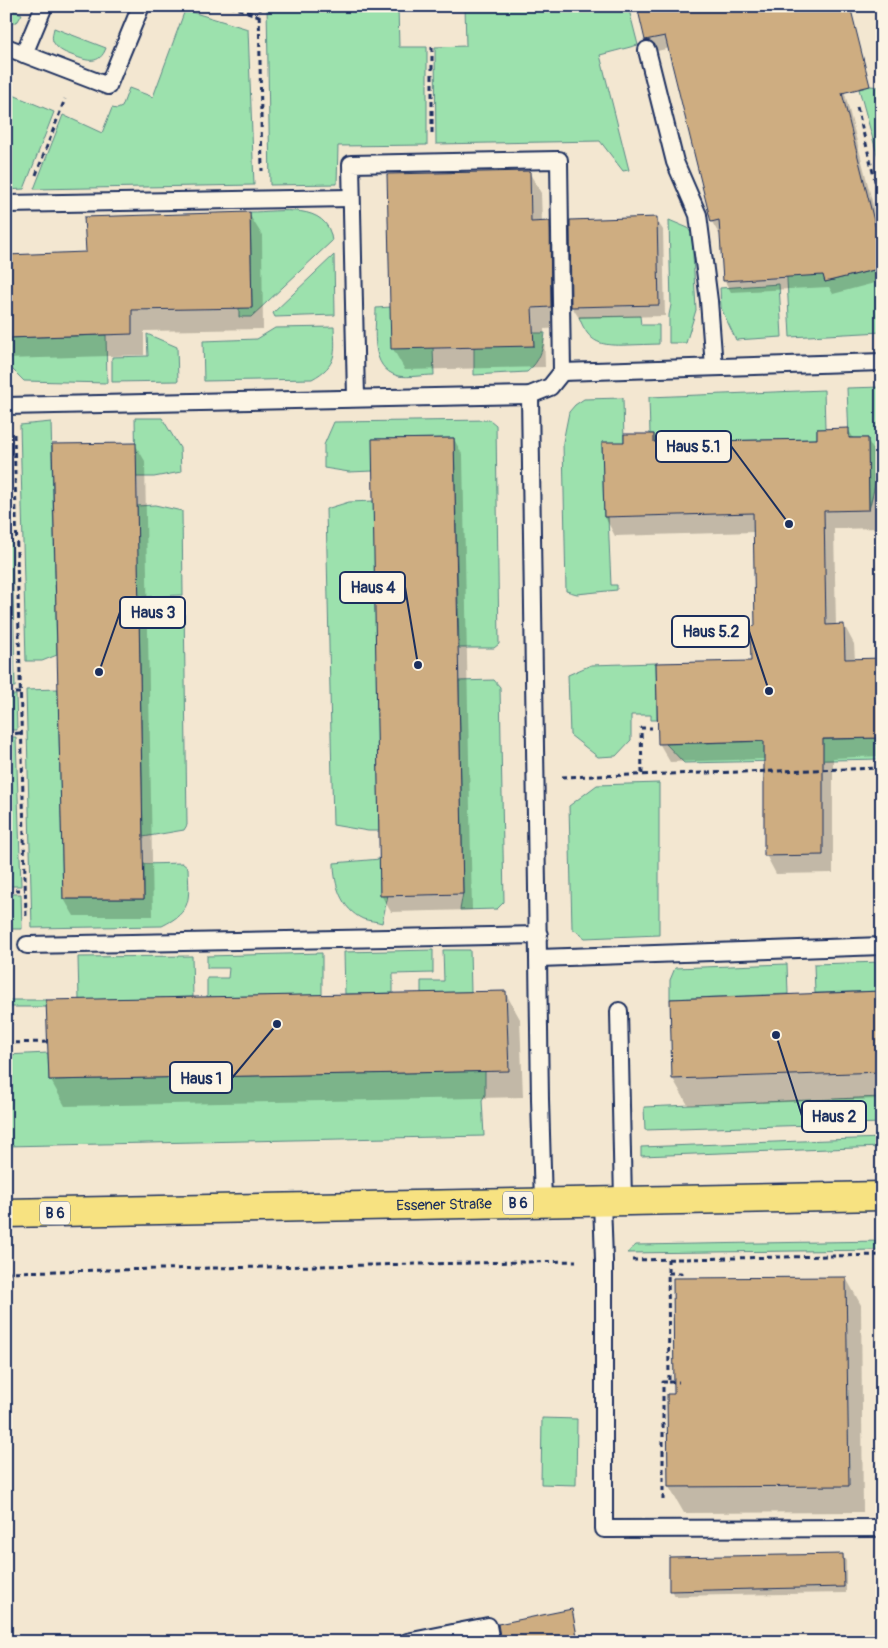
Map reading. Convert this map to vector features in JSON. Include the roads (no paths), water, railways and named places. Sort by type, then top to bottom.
[{"type":"main road","name":"Essener Straße","points":[[6,1214],[882,1196]]},
{"type":"lane","points":[[24,54],[44,6]]},
{"type":"lane","points":[[6,47],[108,86],[141,6]]},
{"type":"lane","points":[[647,50],[675,162],[698,215],[709,301],[714,367]]},
{"type":"lane","points":[[10,406],[530,395],[550,388],[562,372],[559,160],[351,164],[356,398]]},
{"type":"lane","points":[[6,204],[351,198]]},
{"type":"lane","points":[[562,372],[882,362]]},
{"type":"lane","points":[[530,395],[543,1203]]},
{"type":"lane","points":[[27,945],[539,935]]},
{"type":"lane","points":[[539,958],[882,946]]},
{"type":"lane","points":[[619,1011],[612,1201],[604,1260],[604,1529],[882,1528]]},
{"type":"lane","points":[[407,1642],[488,1626],[491,1642]]},
{"type":"place","name":"Haus 5.1","points":[[789,524]]},
{"type":"place","name":"Haus 4","points":[[418,665]]},
{"type":"place","name":"Haus 3","points":[[99,672]]},
{"type":"place","name":"Haus 5.2","points":[[769,691]]},
{"type":"place","name":"Haus 1","points":[[277,1024]]},
{"type":"place","name":"Haus 2","points":[[776,1035]]}]
